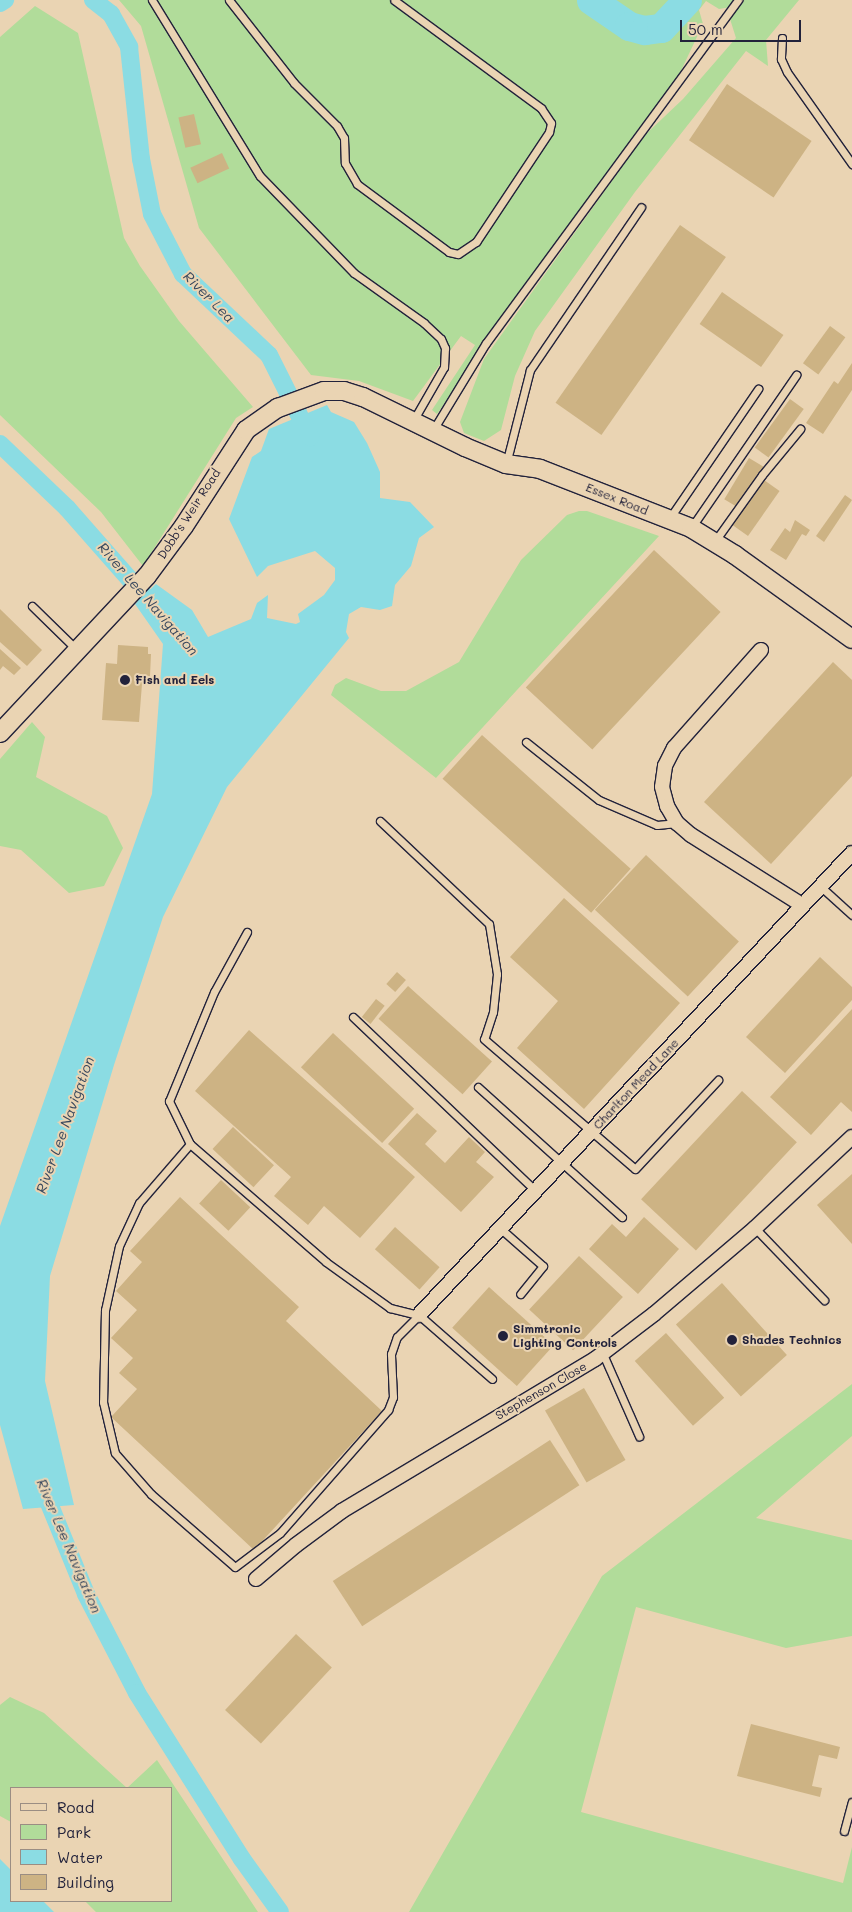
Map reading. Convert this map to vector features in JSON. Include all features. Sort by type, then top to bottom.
[{"type":"street","name":"Dobb's Weir Road","points":[[3,725],[147,576],[184,526],[238,439],[260,419],[278,408],[324,391],[344,391],[364,397]]},
{"type":"street","name":"Essex Road","points":[[364,397],[432,432],[506,464],[540,470],[691,528],[714,542],[852,639]]},
{"type":"street","points":[[761,650],[674,748],[665,766],[662,787],[667,806],[677,823],[691,835],[802,906]]},
{"type":"street","name":"Charlton Mead Lane","points":[[419,1314],[536,1192],[852,853]]},
{"type":"street","name":"Stephenson Close","points":[[256,1580],[296,1544],[342,1511],[420,1462],[561,1382],[603,1354],[755,1228],[852,1137]]},
{"type":"lane","points":[[152,0],[260,176],[354,273],[424,322],[441,339],[444,348],[444,367],[412,422]]},
{"type":"lane","points":[[229,0],[294,82],[337,126],[344,138],[345,162],[357,184],[449,252],[458,254],[476,242],[549,132],[551,123],[541,108],[394,0]]},
{"type":"lane","points":[[432,432],[486,343],[738,0]]},
{"type":"lane","points":[[782,38],[781,59],[787,72],[852,164]]},
{"type":"lane","points":[[506,464],[530,370],[641,207]]},
{"type":"lane","points":[[691,528],[796,375]]},
{"type":"lane","points":[[669,520],[758,389]]},
{"type":"lane","points":[[714,542],[762,475],[800,429]]},
{"type":"lane","points":[[32,606],[77,650]]},
{"type":"lane","points":[[526,742],[599,800],[657,825],[677,823]]},
{"type":"lane","points":[[380,821],[489,924],[497,974],[493,1012],[484,1039],[635,1169],[718,1080]]},
{"type":"lane","points":[[820,886],[852,915]]},
{"type":"lane","points":[[248,932],[214,992],[169,1101],[190,1144],[326,1262],[390,1308],[419,1314],[492,1379]]},
{"type":"lane","points":[[353,1017],[536,1192]]},
{"type":"lane","points":[[478,1087],[622,1217]]},
{"type":"lane","points":[[190,1144],[139,1203],[119,1246],[105,1310],[103,1402],[115,1453],[151,1494],[235,1567],[280,1533],[388,1410],[393,1397],[391,1354],[397,1337],[419,1314]]},
{"type":"lane","points":[[755,1228],[824,1300]]},
{"type":"lane","points":[[501,1229],[543,1266],[520,1294]]},
{"type":"lane","points":[[603,1354],[639,1436]]},
{"type":"lane","points":[[844,1831],[852,1802]]},
{"type":"green space","points":[[119,0],[736,0],[731,7],[719,9],[706,1],[699,10],[703,24],[671,92],[639,128],[437,414],[432,410],[475,345],[461,336],[413,401],[359,381],[311,375],[199,228],[141,26]]},
{"type":"green space","points":[[744,0],[799,0],[766,40],[768,66],[746,51],[635,192],[535,331],[515,376],[501,430],[484,441],[464,433],[460,422],[484,359],[645,135],[683,99],[736,38],[730,19]]},
{"type":"green space","points":[[35,6],[78,33],[124,238],[140,266],[179,321],[253,407],[236,418],[143,566],[101,512],[0,415],[0,37]]},
{"type":"green space","points":[[579,511],[587,511],[659,536],[436,778],[331,695],[335,685],[346,678],[381,691],[406,691],[459,662],[521,560],[567,515]]},
{"type":"green space","points":[[32,722],[45,737],[36,777],[107,816],[123,848],[104,886],[69,893],[21,850],[0,846],[0,759]]},
{"type":"green space","points":[[852,1384],[852,1436],[756,1518],[852,1540],[852,1636],[786,1648],[636,1607],[581,1812],[843,1883],[852,1847],[852,1912],[409,1912],[602,1576]]},
{"type":"green space","points":[[10,1697],[44,1713],[126,1787],[10,1787],[10,1821],[0,1816],[0,1705]]},
{"type":"green space","points":[[157,1760],[258,1912],[96,1912],[86,1902],[172,1902],[172,1787],[128,1787]]},
{"type":"water","points":[[327,405],[331,412],[354,422],[367,443],[380,472],[380,498],[410,502],[434,527],[419,538],[411,566],[395,585],[392,606],[380,610],[361,607],[349,614],[346,632],[349,638],[227,787],[163,917],[114,1065],[50,1276],[45,1381],[74,1505],[23,1509],[0,1425],[0,1226],[152,794],[163,644],[135,604],[156,584],[192,610],[208,637],[251,619],[257,603],[268,595],[267,618],[296,624],[300,622],[298,614],[324,595],[335,580],[335,568],[315,551],[268,566],[257,577],[229,519],[252,457],[261,451],[269,429]]},
{"type":"water","points":[[0,1859],[10,1869],[10,1902],[44,1902],[54,1912],[0,1912]]},
{"type":"building","points":[[727,84],[812,141],[774,197],[689,140]]},
{"type":"building","points":[[194,114],[201,144],[185,148],[178,118]]},
{"type":"building","points":[[222,153],[229,168],[197,183],[190,168]]},
{"type":"building","points":[[680,225],[726,257],[601,435],[556,403]]},
{"type":"building","points":[[722,292],[783,335],[761,367],[700,324]]},
{"type":"building","points":[[830,326],[845,337],[818,374],[803,363]]},
{"type":"building","points":[[852,363],[852,390],[823,434],[806,423],[834,381],[838,384]]},
{"type":"building","points":[[790,399],[804,409],[768,458],[755,448]]},
{"type":"building","points":[[749,458],[764,467],[739,508],[724,499]]},
{"type":"building","points":[[764,480],[780,491],[748,536],[732,525]]},
{"type":"building","points":[[845,495],[852,500],[824,542],[816,536]]},
{"type":"building","points":[[795,520],[810,530],[806,536],[802,534],[786,560],[770,550],[785,528],[790,532]]},
{"type":"building","points":[[654,550],[721,612],[592,750],[526,687]]},
{"type":"building","points":[[0,609],[42,650],[27,666],[0,642]]},
{"type":"building","name":"Fish and Eels","points":[[118,645],[148,647],[148,654],[151,654],[150,676],[146,676],[146,685],[142,684],[139,722],[102,720],[106,663],[117,664]]},
{"type":"building","points":[[0,649],[21,668],[14,675],[3,666],[0,670]]},
{"type":"building","points":[[833,662],[852,680],[852,776],[771,864],[704,802]]},
{"type":"building","points":[[482,735],[631,869],[591,913],[443,779]]},
{"type":"building","points":[[646,855],[739,942],[688,996],[595,910]]},
{"type":"building","points":[[564,898],[680,1003],[584,1109],[517,1048],[558,1001],[510,957]]},
{"type":"building","points":[[820,957],[852,987],[852,1000],[785,1073],[746,1037]]},
{"type":"building","points":[[397,972],[406,980],[395,992],[386,984]]},
{"type":"building","points":[[408,986],[492,1062],[463,1094],[379,1019]]},
{"type":"building","points":[[376,999],[385,1006],[371,1024],[362,1017]]},
{"type":"building","points":[[852,1009],[852,1112],[841,1102],[811,1135],[770,1097]]},
{"type":"building","points":[[249,1030],[415,1177],[360,1238],[324,1206],[308,1225],[274,1196],[291,1177],[195,1091]]},
{"type":"building","points":[[333,1033],[414,1109],[382,1143],[301,1067]]},
{"type":"building","points":[[742,1091],[797,1142],[696,1250],[641,1199]]},
{"type":"building","points":[[417,1113],[437,1131],[425,1144],[445,1163],[469,1137],[485,1152],[476,1162],[494,1177],[461,1212],[388,1144]]},
{"type":"building","points":[[233,1127],[274,1165],[253,1187],[213,1149]]},
{"type":"building","points":[[852,1174],[852,1244],[817,1205]]},
{"type":"building","points":[[221,1180],[250,1207],[228,1231],[199,1203]]},
{"type":"building","points":[[180,1197],[299,1307],[286,1321],[382,1411],[254,1550],[111,1417],[137,1389],[119,1373],[133,1358],[111,1338],[137,1310],[116,1291],[142,1262],[130,1251]]},
{"type":"building","points":[[644,1217],[679,1249],[638,1294],[589,1249],[612,1224],[626,1237]]},
{"type":"building","points":[[395,1227],[440,1267],[420,1289],[375,1249]]},
{"type":"building","points":[[579,1256],[623,1297],[573,1350],[529,1309]]},
{"type":"building","name":"Shades Technics","points":[[722,1283],[787,1355],[741,1397],[676,1324]]},
{"type":"building","name":"Simmtronic Lighting Controls","points":[[489,1287],[554,1345],[517,1386],[452,1328]]},
{"type":"building","points":[[666,1333],[724,1398],[693,1426],[635,1361]]},
{"type":"building","points":[[584,1388],[626,1460],[587,1482],[545,1410]]},
{"type":"building","points":[[550,1440],[579,1485],[362,1626],[333,1581]]},
{"type":"building","points":[[296,1634],[332,1667],[261,1743],[225,1710]]},
{"type":"building","points":[[751,1724],[840,1747],[837,1759],[819,1755],[812,1786],[822,1788],[820,1797],[737,1776]]},
{"type":"waterway","name":"River Lea","points":[[0,3],[5,0]]},
{"type":"waterway","name":"River Lea","points":[[93,0],[111,14],[129,47],[141,159],[152,214],[183,274],[269,355],[310,437]]},
{"type":"waterway","points":[[591,0],[629,26],[644,30],[661,28],[687,0]]},
{"type":"waterway","name":"River Lee Navigation","points":[[0,444],[67,508],[160,614]]},
{"type":"waterway","name":"River Lee Navigation","points":[[42,1486],[86,1594],[137,1693],[242,1859],[280,1912]]},
{"type":"place","name":"Fish and Eels","points":[[125,680]]},
{"type":"place","name":"Simmtronic Lighting Controls","points":[[503,1336]]},
{"type":"place","name":"Shades Technics","points":[[732,1340]]}]
